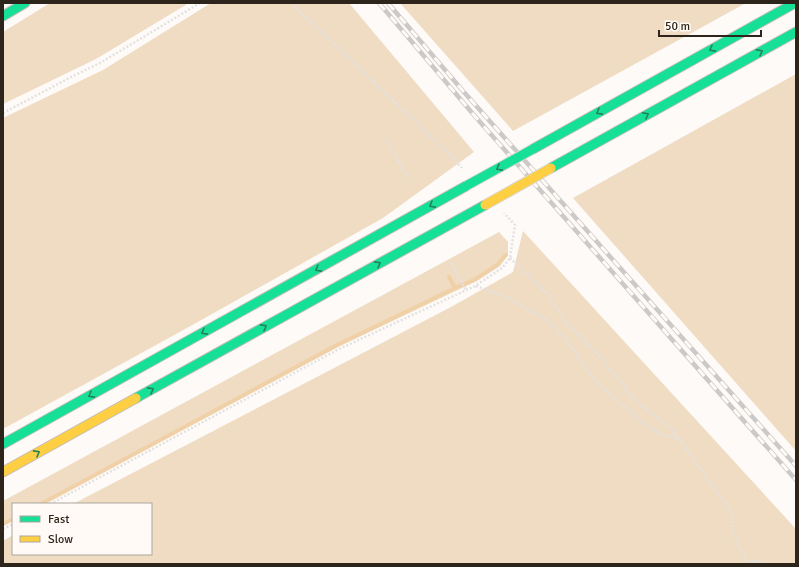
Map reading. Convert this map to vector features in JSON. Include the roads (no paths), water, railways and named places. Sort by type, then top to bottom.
[{"type":"main road","points":[[3,16],[25,3]]},
{"type":"main road","points":[[3,444],[795,3]]},
{"type":"main road","points":[[3,472],[796,32]]},
{"type":"waterway","points":[[449,277],[455,288],[474,280],[497,265],[506,255]]},
{"type":"waterway","points":[[43,503],[337,345],[455,288]]},
{"type":"waterway","points":[[3,524],[12,520]]},
{"type":"railway","points":[[379,3],[473,114],[796,480]]},
{"type":"railway","points":[[388,3],[463,91],[796,466]]}]
